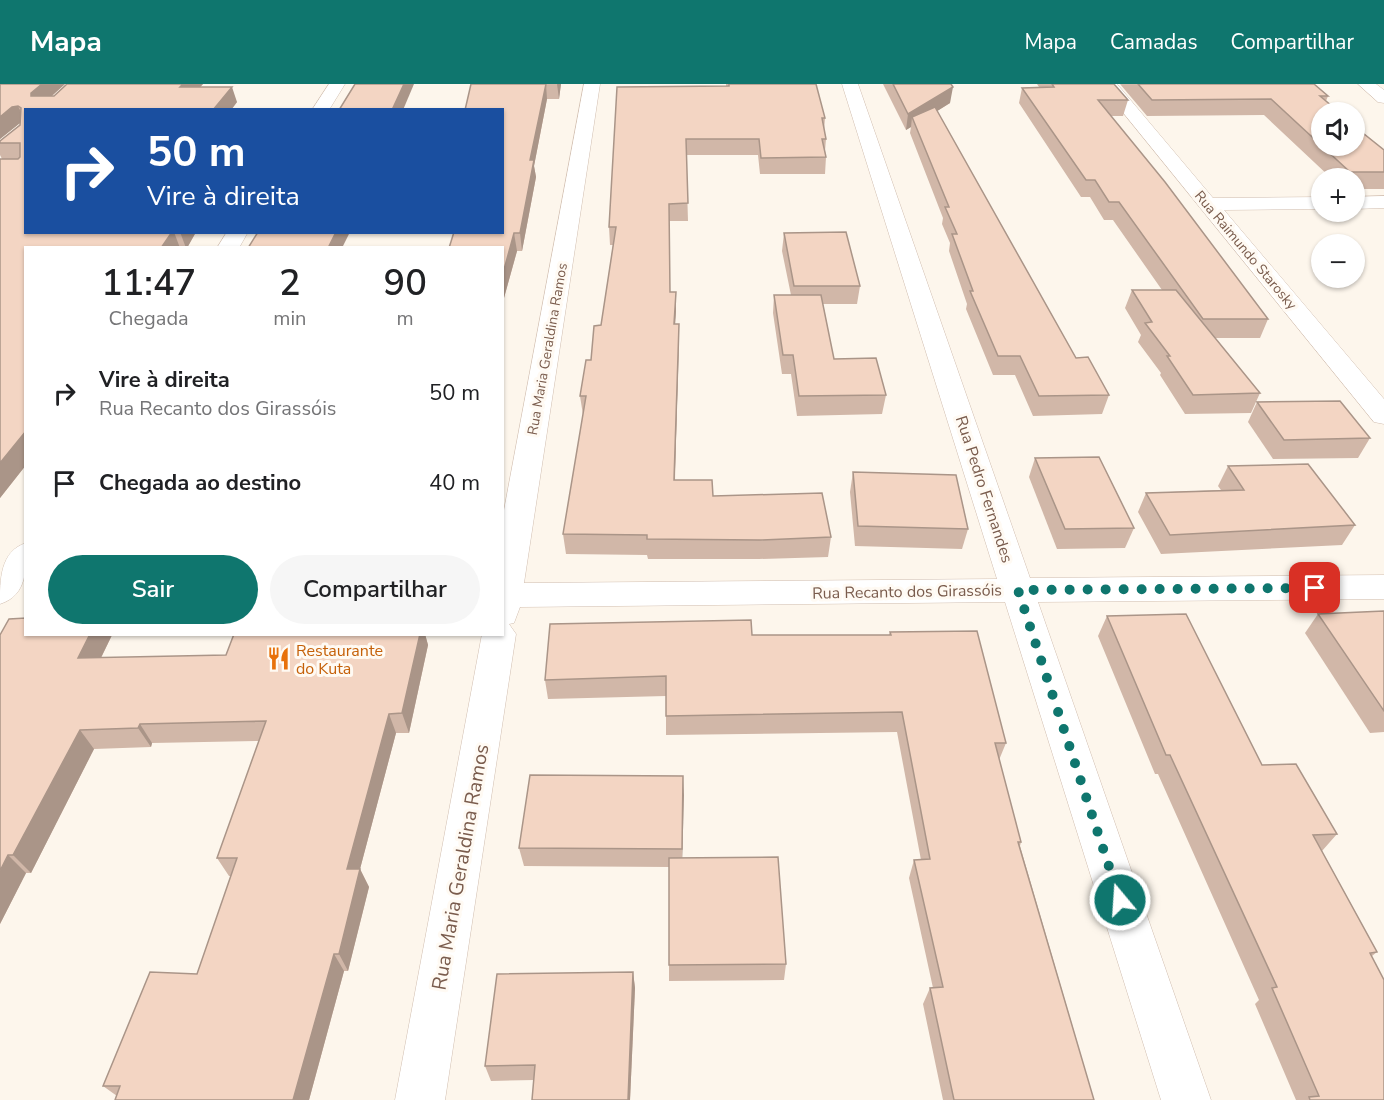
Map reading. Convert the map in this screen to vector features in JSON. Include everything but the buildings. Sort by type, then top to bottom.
[{"type":"street","points":[[321,108],[337,84]]},
{"type":"street","name":"Rua Maria Geraldina Ramos","points":[[504,601],[592,84]]},
{"type":"street","name":"Rua Pedro Fernandes","points":[[850,84],[1186,1100]]},
{"type":"street","name":"Rua Raimundo Starosky","points":[[1108,84],[1384,416]]},
{"type":"street","points":[[1366,84],[1384,98]]},
{"type":"street","points":[[1365,203],[1384,202]]},
{"type":"street","points":[[1208,204],[1311,203]]},
{"type":"street","points":[[0,592],[24,557]]},
{"type":"street","name":"Rua Recanto dos Girassóis","points":[[504,601],[1018,590],[1384,587]]},
{"type":"street","points":[[0,598],[24,598]]},
{"type":"street","name":"Rua Maria Geraldina Ramos","points":[[420,1100],[499,636]]},
{"type":"place","name":"Restaurante do Kuta","points":[[278,659]]},
{"type":"route","points":[[1120,900],[1018,590],[1315,588]]}]
